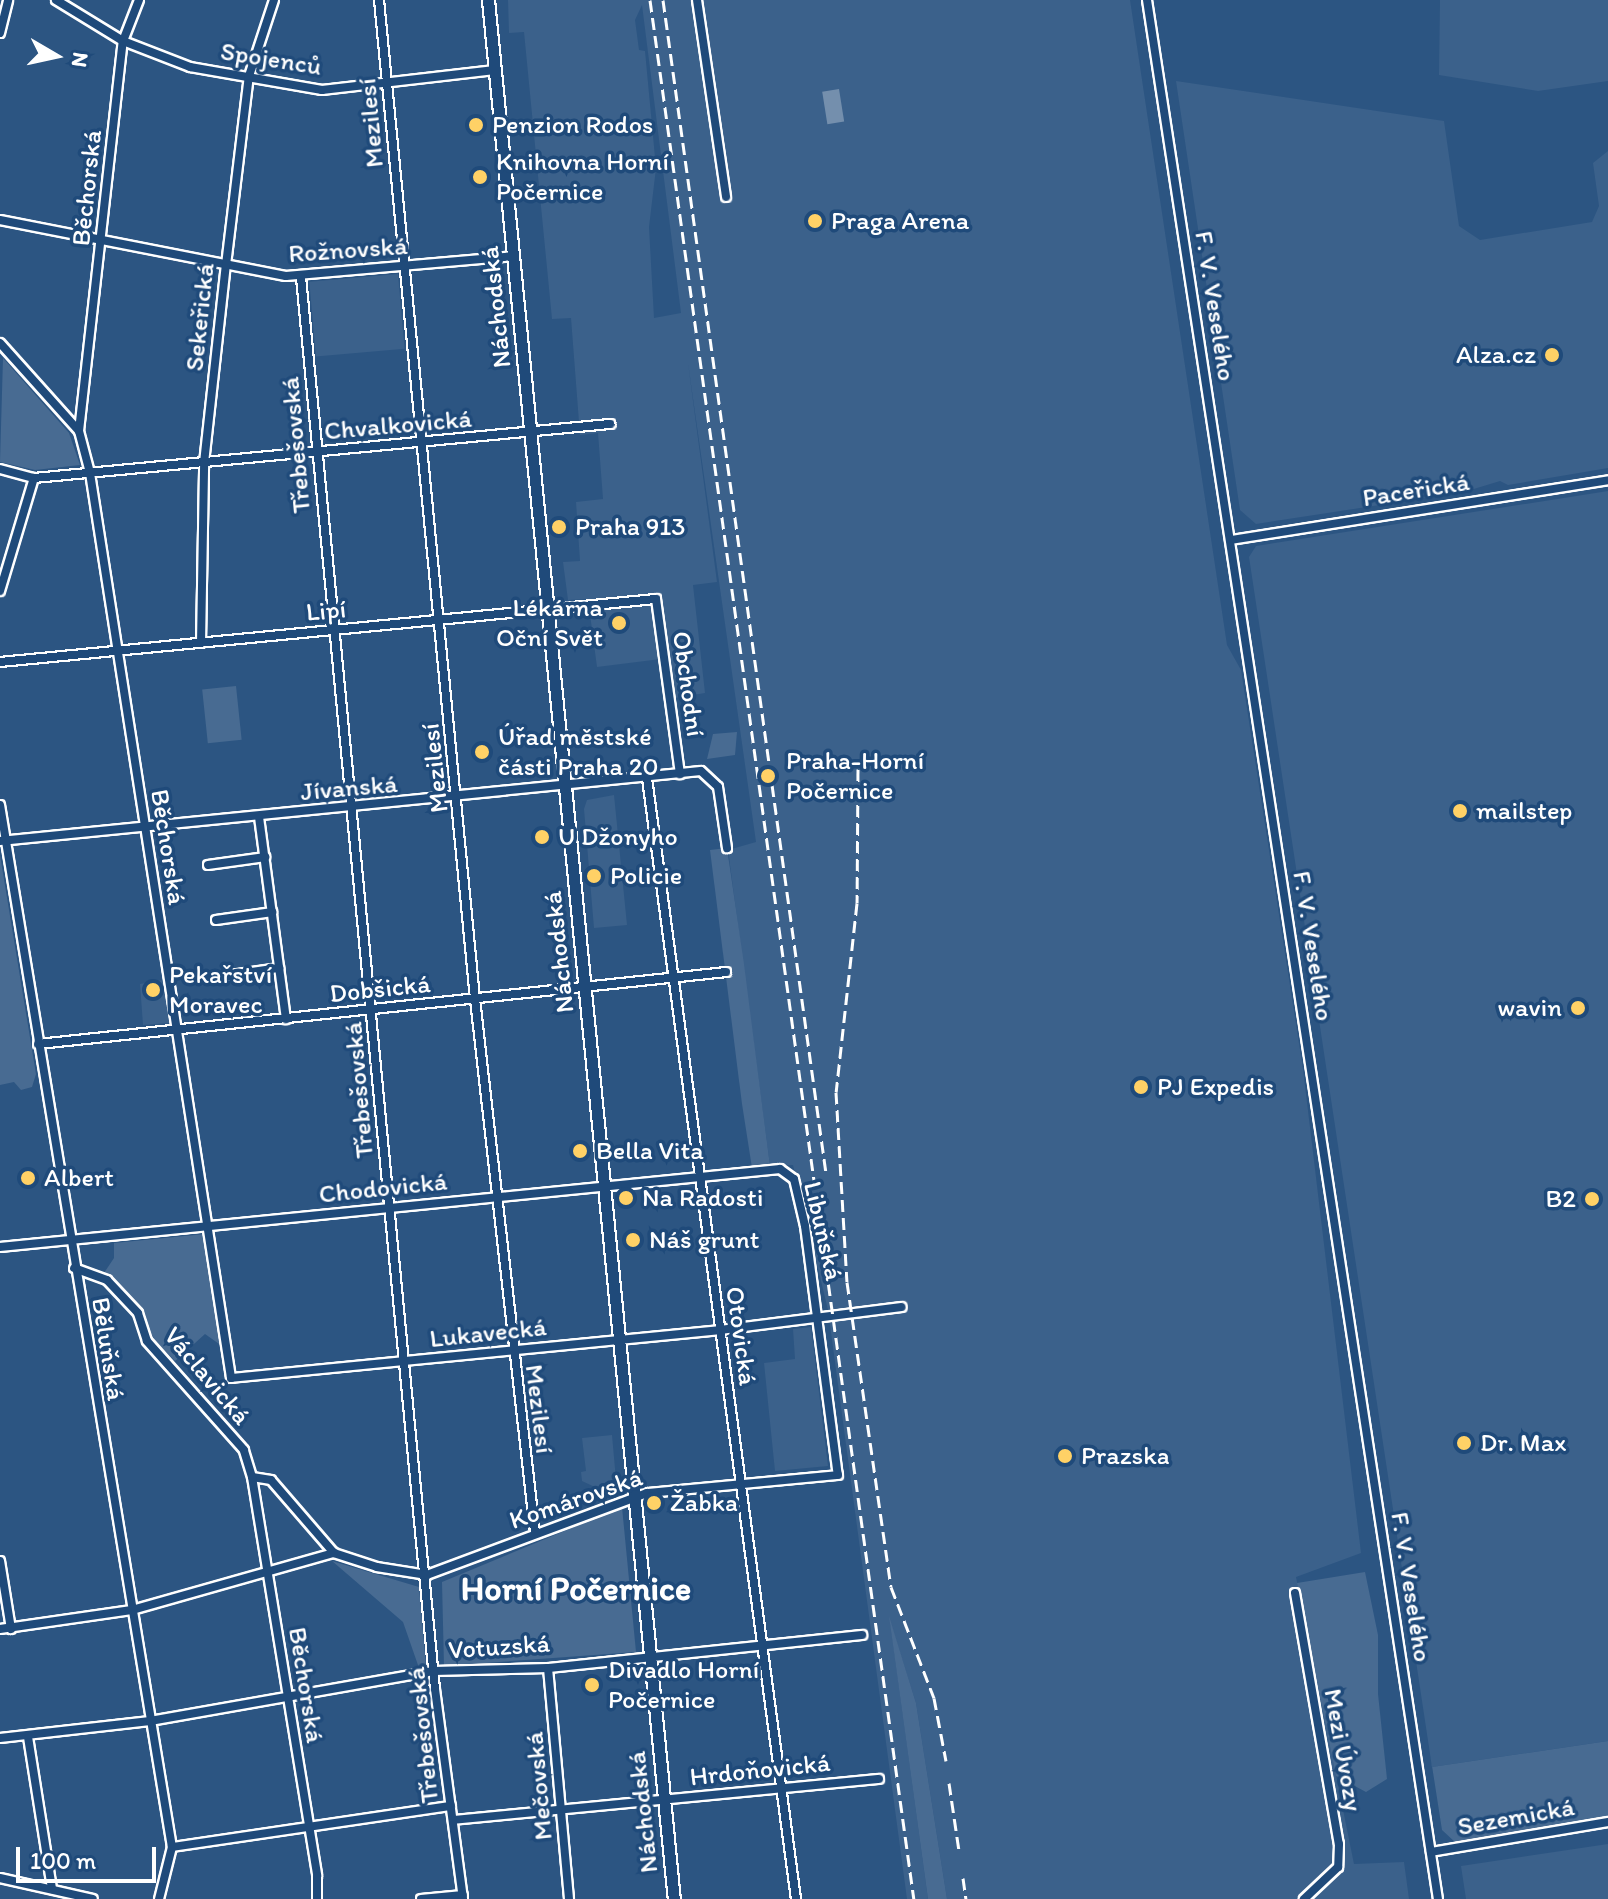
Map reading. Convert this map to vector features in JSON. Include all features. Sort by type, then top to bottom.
[{"type":"main road","name":"Náchodská","points":[[488,0],[674,1899]]},
{"type":"street","points":[[0,33],[8,0]]},
{"type":"street","name":"Spojenců","points":[[56,0],[123,41],[190,67],[322,90],[495,70]]},
{"type":"street","name":"Běchorská","points":[[139,0],[123,41],[79,431],[90,473],[207,1226]]},
{"type":"street","name":"Sekeřická","points":[[201,643],[204,463],[226,265],[249,76],[274,0]]},
{"type":"street","name":"Mezilesí","points":[[379,0],[459,798],[475,999],[511,1350],[535,1532]]},
{"type":"street","points":[[697,0],[726,197]]},
{"type":"street","name":"F. V. Veselého","points":[[1147,0],[1438,1899]]},
{"type":"street","name":"Rožnovská","points":[[0,220],[301,277],[513,256]]},
{"type":"street","name":"Třebešovská","points":[[301,277],[332,630],[434,1671],[463,1897]]},
{"type":"street","points":[[0,343],[79,431]]},
{"type":"street","name":"Chvalkovická","points":[[0,469],[34,478],[610,424]]},
{"type":"street","points":[[0,591],[34,478]]},
{"type":"street","name":"Paceřická","points":[[1231,540],[1608,480]]},
{"type":"street","name":"Lipí","points":[[0,662],[656,599]]},
{"type":"street","name":"Obchodní","points":[[656,599],[680,774]]},
{"type":"street","name":"Jívanská","points":[[3,840],[565,788],[701,771],[718,787],[727,848]]},
{"type":"street","name":"Otovická","points":[[647,778],[796,1899]]},
{"type":"street","name":"Běluňská","points":[[0,805],[3,840],[172,1847],[159,1899]]},
{"type":"street","points":[[259,817],[286,1019]]},
{"type":"street","points":[[208,865],[265,857]]},
{"type":"street","points":[[216,920],[272,912]]},
{"type":"street","points":[[224,976],[279,968]]},
{"type":"street","name":"Dobšická","points":[[38,1044],[726,972]]},
{"type":"street","name":"Libuňská","points":[[770,1170],[780,1169],[794,1179],[821,1317]]},
{"type":"street","name":"Chodovická","points":[[0,1247],[770,1170]]},
{"type":"street","name":"Lukavecká","points":[[207,1226],[231,1378],[720,1330],[902,1307]]},
{"type":"street","name":"Václavická","points":[[74,1268],[107,1280],[138,1313],[147,1341],[244,1450],[252,1477]]},
{"type":"street","name":"Komárovská","points":[[427,1575],[635,1496],[838,1475],[821,1317]]},
{"type":"street","points":[[252,1477],[271,1480],[334,1553]]},
{"type":"street","name":"Běchorská","points":[[252,1477],[309,1827],[317,1899]]},
{"type":"street","points":[[0,1629],[132,1610],[334,1553],[427,1575]]},
{"type":"street","points":[[0,1561],[11,1629]]},
{"type":"street","name":"Mezi Úvozy","points":[[1295,1593],[1339,1844],[1338,1867],[1304,1899]]},
{"type":"street","name":"Votuzská","points":[[0,1738],[150,1721],[434,1671],[548,1668],[862,1635]]},
{"type":"street","name":"Mečovská","points":[[548,1668],[569,1899]]},
{"type":"street","points":[[28,1737],[52,1889]]},
{"type":"street","name":"Hrdoňovická","points":[[453,1820],[879,1779]]},
{"type":"street","points":[[172,1847],[451,1806]]},
{"type":"street","name":"Sezemická","points":[[1431,1852],[1608,1822]]},
{"type":"street","points":[[0,1878],[93,1899]]},
{"type":"street","points":[[421,1899],[463,1897]]},
{"type":"shaded area","points":[[508,0],[1130,0],[1227,645],[1241,670],[1303,1069],[1361,1553],[1296,1577],[1354,1864],[1404,1862],[1409,1899],[947,1899],[916,1703],[890,1621],[928,1899],[907,1899],[828,1310],[793,1165],[770,1166],[728,850],[756,842],[688,363],[717,582],[693,585],[705,693],[675,698],[669,658],[597,667],[588,599],[568,600],[563,562],[580,561],[576,502],[603,499],[598,433],[580,435],[571,318],[552,319],[524,32],[509,33]],"holes":[[[642,5],[681,313],[654,318],[649,227],[656,168],[645,51],[639,50],[635,20]]]},
{"type":"shaded area","points":[[1440,0],[1608,0],[1608,81],[1538,91],[1439,75]]},
{"type":"shaded area","points":[[1176,81],[1444,121],[1459,226],[1480,240],[1592,222],[1599,206],[1593,163],[1608,151],[1608,468],[1508,485],[1500,481],[1464,492],[1256,524],[1240,510]]},
{"type":"shaded area","points":[[839,89],[844,122],[827,124],[822,92]]},
{"type":"shaded area","points":[[398,274],[405,349],[316,356],[309,282]]},
{"type":"shaded area","points":[[3,358],[69,433],[80,465],[35,470],[0,462]]},
{"type":"shaded area","points":[[1608,491],[1608,1741],[1432,1767],[1249,557],[1256,546]]},
{"type":"shaded area","points":[[236,686],[242,740],[208,743],[202,690]]},
{"type":"shaded area","points":[[737,732],[735,755],[707,759],[713,734]]},
{"type":"shaded area","points":[[614,795],[627,925],[594,928],[584,809],[587,800]]},
{"type":"shaded area","points":[[727,848],[770,1166],[752,1168],[710,850]]},
{"type":"shaded area","points":[[0,855],[36,1074],[32,1087],[21,1090],[14,1082],[0,1085]]},
{"type":"shaded area","points":[[163,980],[170,1023],[143,1025],[140,984]]},
{"type":"shaded area","points":[[205,1234],[222,1346],[205,1334],[175,1361],[156,1342],[132,1299],[102,1276],[114,1258],[114,1243]]},
{"type":"shaded area","points":[[811,1327],[828,1466],[775,1471],[764,1363],[795,1359],[793,1329]]},
{"type":"shaded area","points":[[612,1435],[617,1491],[598,1499],[597,1488],[582,1481],[581,1472],[586,1471],[582,1438]]},
{"type":"shaded area","points":[[622,1507],[636,1652],[444,1666],[442,1582]]},
{"type":"shaded area","points":[[332,1561],[419,1587],[426,1667],[419,1668],[403,1622]]},
{"type":"shaded area","points":[[1365,1572],[1378,1635],[1378,1694],[1387,1779],[1366,1792],[1336,1776],[1297,1583]]},
{"type":"shaded area","points":[[889,1616],[916,1703],[947,1899],[928,1899]]},
{"type":"shaded area","points":[[1608,1741],[1608,1816],[1456,1843],[1442,1830],[1432,1767]]},
{"type":"shaded area","points":[[1608,1844],[1608,1899],[1466,1899],[1461,1866]]},
{"type":"railway","points":[[650,0],[914,1899]]},
{"type":"railway","points":[[663,0],[826,1173]]},
{"type":"railway","points":[[858,769],[857,903],[836,1092],[847,1282],[891,1587],[934,1698],[946,1761]]},
{"type":"railway","points":[[949,1783],[959,1851]]},
{"type":"railway","points":[[963,1878],[966,1899]]},
{"type":"place","name":"Penzion Rodos","points":[[476,125]]},
{"type":"place","name":"Knihovna Horní Počernice","points":[[480,177]]},
{"type":"place","name":"Praga Arena","points":[[815,221]]},
{"type":"place","name":"Alza.cz","points":[[1552,355]]},
{"type":"place","name":"Praha 913","points":[[559,527]]},
{"type":"place","name":"Lékárna Oční Svět","points":[[619,623]]},
{"type":"place","name":"Úřad městské části Praha 20","points":[[482,752]]},
{"type":"place","name":"Praha-Horní Počernice","points":[[768,776]]},
{"type":"place","name":"mailstep","points":[[1460,811]]},
{"type":"place","name":"U Džonyho","points":[[542,837]]},
{"type":"place","name":"Policie","points":[[594,876]]},
{"type":"place","name":"Pekařství Moravec","points":[[153,990]]},
{"type":"place","name":"wavin","points":[[1578,1008]]},
{"type":"place","name":"PJ Expedis","points":[[1141,1087]]},
{"type":"place","name":"Bella Vita","points":[[580,1151]]},
{"type":"place","name":"Albert","points":[[28,1178]]},
{"type":"place","name":"Na Radosti","points":[[626,1198]]},
{"type":"place","name":"B2","points":[[1592,1199]]},
{"type":"place","name":"Náš grunt","points":[[633,1240]]},
{"type":"place","name":"Dr. Max","points":[[1464,1443]]},
{"type":"place","name":"Prazska","points":[[1065,1456]]},
{"type":"place","name":"Žabka","points":[[654,1503]]},
{"type":"place","name":"Divadlo Horní Počernice","points":[[592,1685]]},
{"type":"district","name":"Horní Počernice","points":[[576,1589]]}]
